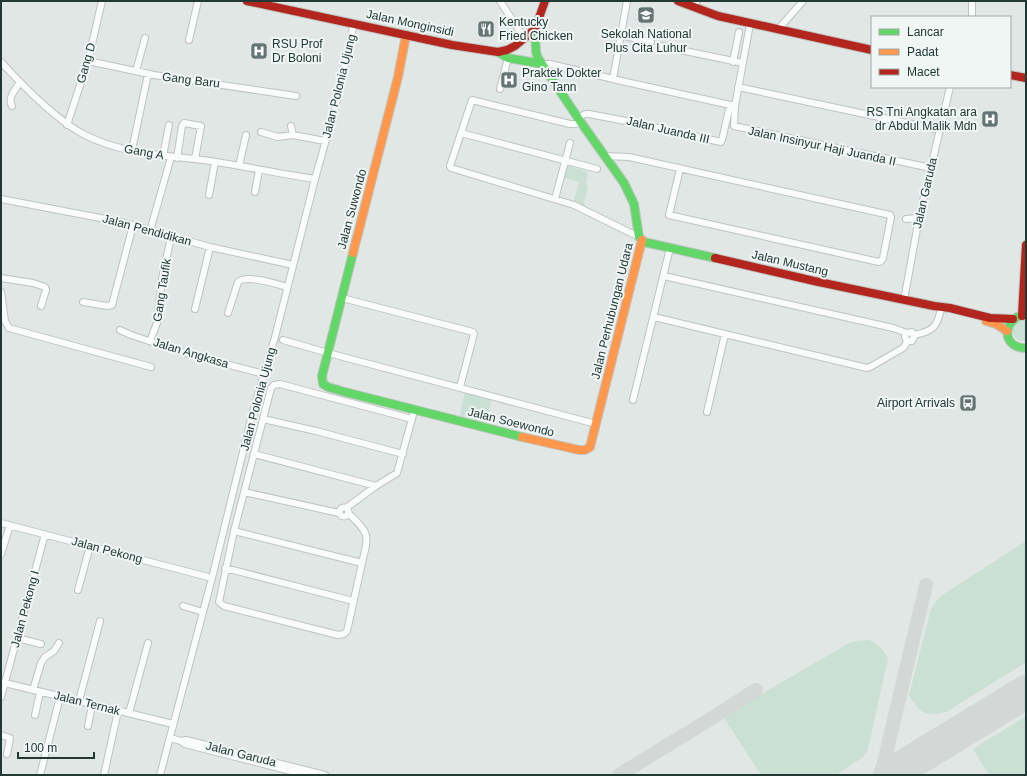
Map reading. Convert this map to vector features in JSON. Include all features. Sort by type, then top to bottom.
[{"type":"main road","name":"Jalan Monginsidi","points":[[247,1],[452,45],[498,52],[508,58],[542,64]]},
{"type":"main road","points":[[498,52],[507,50],[525,39],[535,30],[545,1]]},
{"type":"main road","points":[[678,1],[718,16],[871,50]]},
{"type":"main road","points":[[695,1],[736,16],[871,45]]},
{"type":"main road","name":"Jalan Perhubungan Udara","points":[[535,30],[536,52],[542,64],[624,183],[634,204],[641,239],[622,322],[590,447]]},
{"type":"main road","name":"Jalan Suwondo","points":[[328,387],[323,384],[322,379],[398,78],[406,35]]},
{"type":"main road","points":[[1011,74],[1026,78]]},
{"type":"main road","points":[[1011,80],[1026,84]]},
{"type":"main road","name":"Jalan Mustang","points":[[641,239],[648,243],[904,300],[990,318],[1013,319]]},
{"type":"main road","points":[[1026,245],[1024,316],[1013,319],[1009,323],[1006,331],[1013,344],[1026,348]]},
{"type":"main road","name":"Jalan Mustang","points":[[939,307],[993,323],[1006,331]]},
{"type":"main road","name":"Jalan Soewondo","points":[[328,387],[492,430],[579,450],[590,447]]},
{"type":"street","name":"Gang D","points":[[67,124],[88,61],[102,1]]},
{"type":"street","points":[[189,40],[198,1]]},
{"type":"street","points":[[500,1],[525,39]]},
{"type":"street","points":[[613,79],[627,1]]},
{"type":"street","points":[[782,26],[803,1]]},
{"type":"street","points":[[972,1],[972,16]]},
{"type":"street","name":"Jalan Polonia Ujung","points":[[160,775],[212,578],[252,415],[275,337],[315,179],[338,96],[354,24]]},
{"type":"street","points":[[732,105],[738,87],[750,24]]},
{"type":"street","points":[[733,62],[739,32]]},
{"type":"street","points":[[621,35],[651,42]]},
{"type":"street","points":[[136,71],[145,38]]},
{"type":"street","points":[[661,46],[743,63]]},
{"type":"street","points":[[500,89],[508,58]]},
{"type":"street","name":"Gang Baru","points":[[88,61],[148,74],[296,96]]},
{"type":"street","name":"Gang A","points":[[1,62],[20,82],[67,124],[102,142],[163,156],[215,162],[315,179]]},
{"type":"street","name":"Jalan Monginsidi","points":[[542,64],[550,64],[732,105]]},
{"type":"street","points":[[132,150],[148,74]]},
{"type":"street","points":[[12,106],[10,102],[11,98],[20,82]]},
{"type":"street","points":[[738,87],[940,130]]},
{"type":"street","name":"Jalan Garuda","points":[[904,300],[919,218],[950,88]]},
{"type":"street","points":[[579,119],[576,124],[570,124],[474,99],[471,101],[450,166],[451,168],[574,205],[641,239]]},
{"type":"street","name":"Jalan Juanda III","points":[[579,119],[585,114],[590,114],[721,142],[732,105]]},
{"type":"street","name":"Jalan Insinyur Haji Juanda II","points":[[732,105],[733,124],[735,128],[930,168]]},
{"type":"street","points":[[150,230],[174,157],[182,126],[184,124],[201,126],[195,159]]},
{"type":"street","points":[[163,156],[169,125]]},
{"type":"street","points":[[291,126],[293,135]]},
{"type":"street","points":[[261,132],[281,137],[293,135],[325,141]]},
{"type":"street","points":[[460,133],[597,169]]},
{"type":"street","points":[[239,166],[246,135]]},
{"type":"street","points":[[555,199],[570,143]]},
{"type":"street","points":[[604,156],[629,157],[890,215],[891,217],[883,258],[879,262],[669,215],[680,169]]},
{"type":"street","points":[[209,195],[215,162]]},
{"type":"street","points":[[255,192],[259,170]]},
{"type":"street","name":"Jalan Pendidikan","points":[[1,199],[87,215],[150,230],[210,247],[293,265]]},
{"type":"street","points":[[906,219],[919,218]]},
{"type":"street","points":[[83,302],[108,306],[112,305],[133,226]]},
{"type":"street","name":"Gang Taufik","points":[[150,341],[157,323],[162,279],[171,237]]},
{"type":"street","points":[[195,309],[210,247]]},
{"type":"street","points":[[633,400],[670,248]]},
{"type":"street","points":[[664,276],[912,332],[914,335]]},
{"type":"street","points":[[1,278],[33,283],[45,287],[46,290],[41,306]]},
{"type":"street","points":[[228,313],[238,282],[242,279],[251,279],[287,287]]},
{"type":"street","points":[[1,292],[3,323],[11,328],[151,367]]},
{"type":"street","points":[[342,298],[473,332],[474,334],[460,387]]},
{"type":"street","points":[[914,335],[932,329],[937,325],[939,307]]},
{"type":"street","points":[[654,317],[867,368],[903,348],[908,341],[914,340],[914,335]]},
{"type":"street","name":"Jalan Angkasa","points":[[120,330],[191,355],[264,374]]},
{"type":"street","points":[[907,332],[905,338],[908,341]]},
{"type":"street","points":[[707,412],[725,334]]},
{"type":"street","points":[[283,340],[596,424]]},
{"type":"street","points":[[244,492],[339,513],[340,509],[347,510],[358,523],[367,536],[367,542],[346,631],[344,634],[341,635],[220,604],[219,600],[225,568],[234,531],[244,492],[271,388],[274,385],[280,384],[412,419]]},
{"type":"street","points":[[347,510],[376,486],[397,474],[414,410]]},
{"type":"street","points":[[263,419],[316,431],[403,454]]},
{"type":"street","points":[[254,454],[376,486]]},
{"type":"street","name":"Jalan Pekong","points":[[1,523],[212,578]]},
{"type":"street","points":[[1,554],[10,525]]},
{"type":"street","points":[[234,531],[362,563]]},
{"type":"street","name":"Jalan Pekong I","points":[[1,698],[3,683],[17,638],[45,534]]},
{"type":"street","points":[[78,590],[90,546]]},
{"type":"street","points":[[225,568],[353,601]]},
{"type":"street","points":[[183,606],[203,612]]},
{"type":"street","points":[[79,702],[100,622]]},
{"type":"street","points":[[17,638],[40,644]]},
{"type":"street","points":[[129,714],[148,643]]},
{"type":"street","points":[[35,715],[36,691],[41,663],[45,657],[54,651],[59,644]]},
{"type":"street","name":"Jalan Ternak","points":[[3,683],[173,724]]},
{"type":"street","points":[[40,775],[60,697]]},
{"type":"street","points":[[88,726],[92,705]]},
{"type":"street","points":[[104,775],[118,711]]},
{"type":"street","points":[[1,735],[10,738],[7,754]]},
{"type":"street","name":"Jalan Garuda","points":[[170,738],[297,770],[324,775]]},
{"type":"street","name":"Jalan Garuda","points":[[297,770],[306,775]]},
{"type":"green space","points":[[565,165],[588,172],[586,184],[588,188],[583,207],[573,203],[579,182],[561,177]]},
{"type":"green space","points":[[1021,320],[1026,321],[1026,341],[1017,339],[1013,333],[1014,326]]},
{"type":"green space","points":[[465,392],[492,398],[486,424],[459,418]]},
{"type":"green space","points":[[1026,541],[1026,662],[946,712],[928,714],[920,710],[909,695],[931,609],[937,600],[945,593]]},
{"type":"green space","points":[[868,640],[880,647],[888,658],[868,749],[863,757],[836,775],[761,775],[723,716],[851,642]]},
{"type":"green space","points":[[1026,716],[1026,775],[989,775],[973,749]]},
{"type":"taxiway","points":[[881,775],[926,585]]},
{"type":"taxiway","points":[[619,775],[756,690]]},
{"type":"runway","points":[[890,775],[1026,692]]},
{"type":"traffic: fast","points":[[535,29],[536,52],[538,58],[624,183],[634,204],[639,237],[644,242],[715,258]]},
{"type":"traffic: fast","points":[[498,52],[508,58],[542,64]]},
{"type":"traffic: fast","points":[[353,253],[322,376],[323,384],[345,392],[522,437]]},
{"type":"traffic: fast","points":[[1017,317],[1009,327],[1008,337],[1014,345],[1026,348]]},
{"type":"traffic: slow","points":[[353,253],[398,77],[406,35]]},
{"type":"traffic: slow","points":[[522,437],[579,450],[585,450],[590,447],[642,240]]},
{"type":"traffic: slow","points":[[986,321],[996,324],[1007,331]]},
{"type":"traffic: jam","points":[[247,1],[452,45],[498,52],[515,46],[535,29],[545,1]]},
{"type":"traffic: jam","points":[[678,1],[718,16],[871,50]]},
{"type":"traffic: jam","points":[[1011,75],[1026,78]]},
{"type":"traffic: jam","points":[[1022,316],[1026,245]]},
{"type":"traffic: jam","points":[[715,258],[814,281],[950,308],[990,318],[1013,319]]},
{"type":"place","name":"Sekolah National Plus Cita Luhur","points":[[646,15]]},
{"type":"place","name":"Kentucky Fried Chicken","points":[[486,29]]},
{"type":"place","name":"RSU Prof Dr Boloni","points":[[259,51]]},
{"type":"place","name":"Praktek Dokter Gino Tann","points":[[509,80]]},
{"type":"place","name":"RS Tni Angkatan ara dr Abdul Malik Mdn","points":[[990,119]]},
{"type":"place","name":"Airport Arrivals","points":[[968,403]]}]
